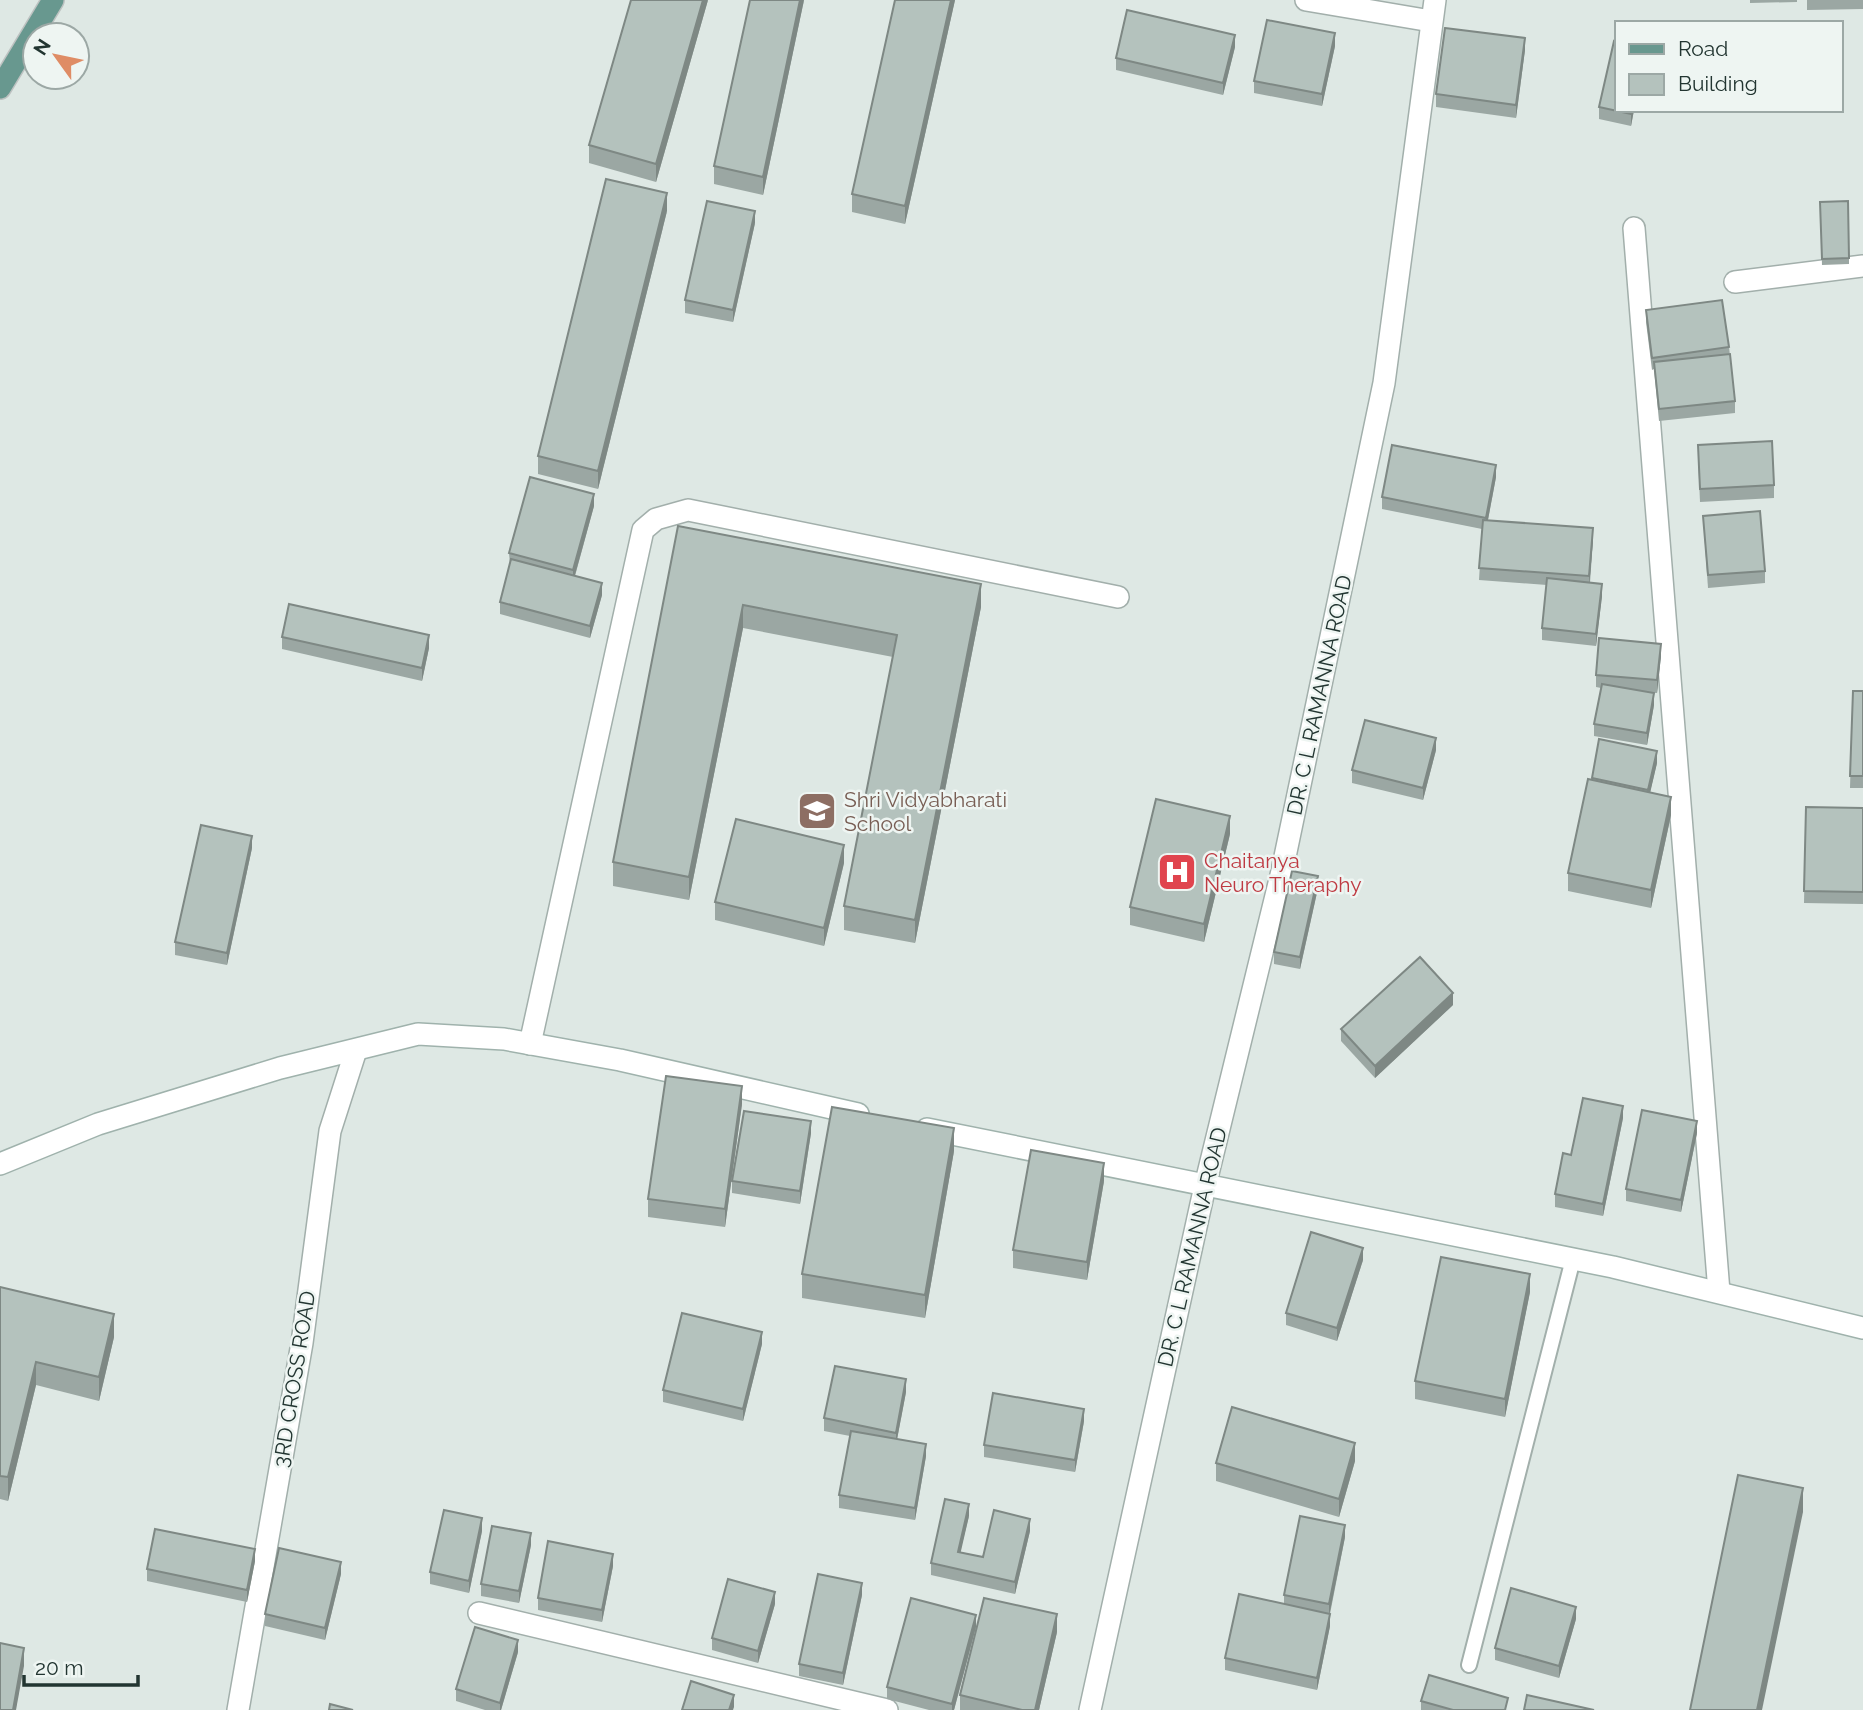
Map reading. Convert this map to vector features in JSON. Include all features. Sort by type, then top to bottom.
[{"type":"main road","points":[[0,88],[53,0]]},
{"type":"street","points":[[1306,0],[1433,10]]},
{"type":"street","name":"DR. C L RAMANNA ROAD","points":[[1090,1710],[1205,1186],[1282,871],[1384,383],[1433,10]]},
{"type":"street","points":[[1634,228],[1719,1292]]},
{"type":"street","points":[[1735,282],[1863,266]]},
{"type":"street","points":[[530,1044],[643,530],[656,519],[688,510],[1118,597]]},
{"type":"street","points":[[0,1164],[98,1124],[280,1068],[418,1034],[530,1044],[620,1060],[881,1119]]},
{"type":"street","name":"3RD CROSS ROAD","points":[[238,1710],[302,1343],[330,1131],[356,1049]]},
{"type":"street","points":[[909,1125],[1573,1259],[1863,1328]]},
{"type":"street","points":[[479,1613],[887,1710]]},
{"type":"lane","points":[[1469,1665],[1573,1259]]},
{"type":"building","points":[[631,0],[703,0],[656,164],[589,145]]},
{"type":"building","points":[[750,0],[800,0],[763,177],[714,166]]},
{"type":"building","points":[[895,0],[951,0],[905,206],[852,194]]},
{"type":"building","points":[[1127,10],[1235,35],[1223,83],[1116,58]]},
{"type":"building","points":[[1267,20],[1335,33],[1322,94],[1254,81]]},
{"type":"building","points":[[1445,28],[1525,38],[1516,105],[1436,94]]},
{"type":"building","points":[[1614,41],[1615,110],[1599,107]]},
{"type":"building","points":[[606,179],[667,193],[598,471],[538,456]]},
{"type":"building","points":[[707,201],[755,211],[733,310],[685,300]]},
{"type":"building","points":[[1848,201],[1849,258],[1822,259],[1820,202]]},
{"type":"building","points":[[1722,300],[1729,347],[1652,358],[1646,310]]},
{"type":"building","points":[[1730,354],[1735,401],[1659,409],[1654,362]]},
{"type":"building","points":[[1772,441],[1774,485],[1700,489],[1698,445]]},
{"type":"building","points":[[1392,445],[1496,465],[1486,518],[1382,497]]},
{"type":"building","points":[[530,477],[594,494],[573,570],[509,553]]},
{"type":"building","points":[[1760,511],[1765,571],[1708,575],[1703,516]]},
{"type":"building","points":[[1483,520],[1593,528],[1589,576],[1479,568]]},
{"type":"building","points":[[678,526],[981,584],[915,920],[844,906],[897,635],[743,605],[689,877],[613,862]]},
{"type":"building","points":[[511,559],[602,583],[590,626],[500,602]]},
{"type":"building","points":[[1547,578],[1602,584],[1596,634],[1542,628]]},
{"type":"building","points":[[289,604],[429,635],[422,668],[282,637]]},
{"type":"building","points":[[1599,638],[1661,644],[1657,680],[1596,675]]},
{"type":"building","points":[[1602,684],[1654,693],[1647,733],[1594,724]]},
{"type":"building","points":[[1853,691],[1863,691],[1863,776],[1850,776]]},
{"type":"building","points":[[1365,720],[1436,738],[1423,788],[1352,770]]},
{"type":"building","points":[[1599,739],[1657,751],[1648,790],[1592,778]]},
{"type":"building","points":[[1588,779],[1671,797],[1651,890],[1568,873]]},
{"type":"building","points":[[1156,799],[1230,816],[1204,924],[1130,907]]},
{"type":"building","points":[[1806,807],[1863,808],[1863,892],[1804,891]]},
{"type":"building","points":[[736,819],[844,845],[824,928],[715,902]]},
{"type":"building","points":[[201,825],[252,836],[227,953],[175,942]]},
{"type":"building","points":[[1292,871],[1318,876],[1300,957],[1274,952]]},
{"type":"building","points":[[1420,957],[1453,993],[1375,1066],[1341,1029]]},
{"type":"building","points":[[666,1076],[742,1086],[725,1209],[648,1199]]},
{"type":"building","points":[[1583,1098],[1623,1106],[1603,1204],[1555,1194],[1563,1153],[1571,1155]]},
{"type":"building","points":[[832,1107],[954,1128],[925,1295],[802,1274]]},
{"type":"building","points":[[1642,1110],[1697,1121],[1681,1200],[1626,1189]]},
{"type":"building","points":[[744,1111],[811,1121],[800,1191],[732,1181]]},
{"type":"building","points":[[1031,1150],[1104,1163],[1087,1262],[1013,1250]]},
{"type":"building","points":[[1311,1232],[1363,1248],[1337,1328],[1286,1313]]},
{"type":"building","points":[[1441,1257],[1530,1274],[1505,1399],[1415,1381]]},
{"type":"building","points":[[0,1287],[114,1314],[99,1377],[36,1362],[8,1477],[0,1476]]},
{"type":"building","points":[[682,1313],[762,1332],[743,1409],[663,1390]]},
{"type":"building","points":[[835,1366],[906,1379],[896,1433],[824,1418]]},
{"type":"building","points":[[993,1393],[1084,1409],[1075,1460],[984,1445]]},
{"type":"building","points":[[1232,1407],[1355,1443],[1339,1499],[1216,1463]]},
{"type":"building","points":[[851,1431],[926,1444],[915,1508],[839,1495]]},
{"type":"building","points":[[1738,1475],[1803,1488],[1757,1710],[1690,1710]]},
{"type":"building","points":[[945,1499],[969,1504],[958,1552],[983,1557],[994,1510],[1030,1519],[1015,1582],[931,1563]]},
{"type":"building","points":[[444,1510],[482,1518],[469,1581],[430,1572]]},
{"type":"building","points":[[1300,1516],[1345,1525],[1329,1604],[1284,1595]]},
{"type":"building","points":[[492,1526],[531,1533],[519,1591],[481,1584]]},
{"type":"building","points":[[155,1529],[255,1549],[247,1590],[147,1569]]},
{"type":"building","points":[[548,1541],[613,1554],[602,1610],[538,1598]]},
{"type":"building","points":[[279,1548],[341,1562],[325,1628],[265,1614]]},
{"type":"building","points":[[818,1574],[862,1583],[843,1673],[799,1664]]},
{"type":"building","points":[[728,1579],[775,1592],[758,1651],[712,1638]]},
{"type":"building","points":[[1511,1588],[1576,1607],[1559,1666],[1495,1648]]},
{"type":"building","points":[[1239,1594],[1330,1614],[1317,1678],[1225,1658]]},
{"type":"building","points":[[911,1598],[976,1615],[952,1704],[887,1687]]},
{"type":"building","points":[[984,1598],[1057,1614],[1035,1710],[1022,1710],[960,1695]]},
{"type":"building","points":[[475,1627],[518,1640],[500,1703],[456,1689]]},
{"type":"building","points":[[0,1643],[24,1648],[13,1710],[0,1710]]},
{"type":"building","points":[[1429,1675],[1508,1698],[1505,1710],[1453,1710],[1421,1701]]},
{"type":"building","points":[[691,1681],[734,1695],[729,1710],[682,1710]]},
{"type":"building","points":[[1527,1695],[1594,1710],[1524,1710]]},
{"type":"building","points":[[330,1704],[353,1710],[329,1710]]},
{"type":"place","name":"Shri Vidyabharati School","points":[[817,811]]},
{"type":"place","name":"Chaitanya Neuro Theraphy","points":[[1177,872]]}]
